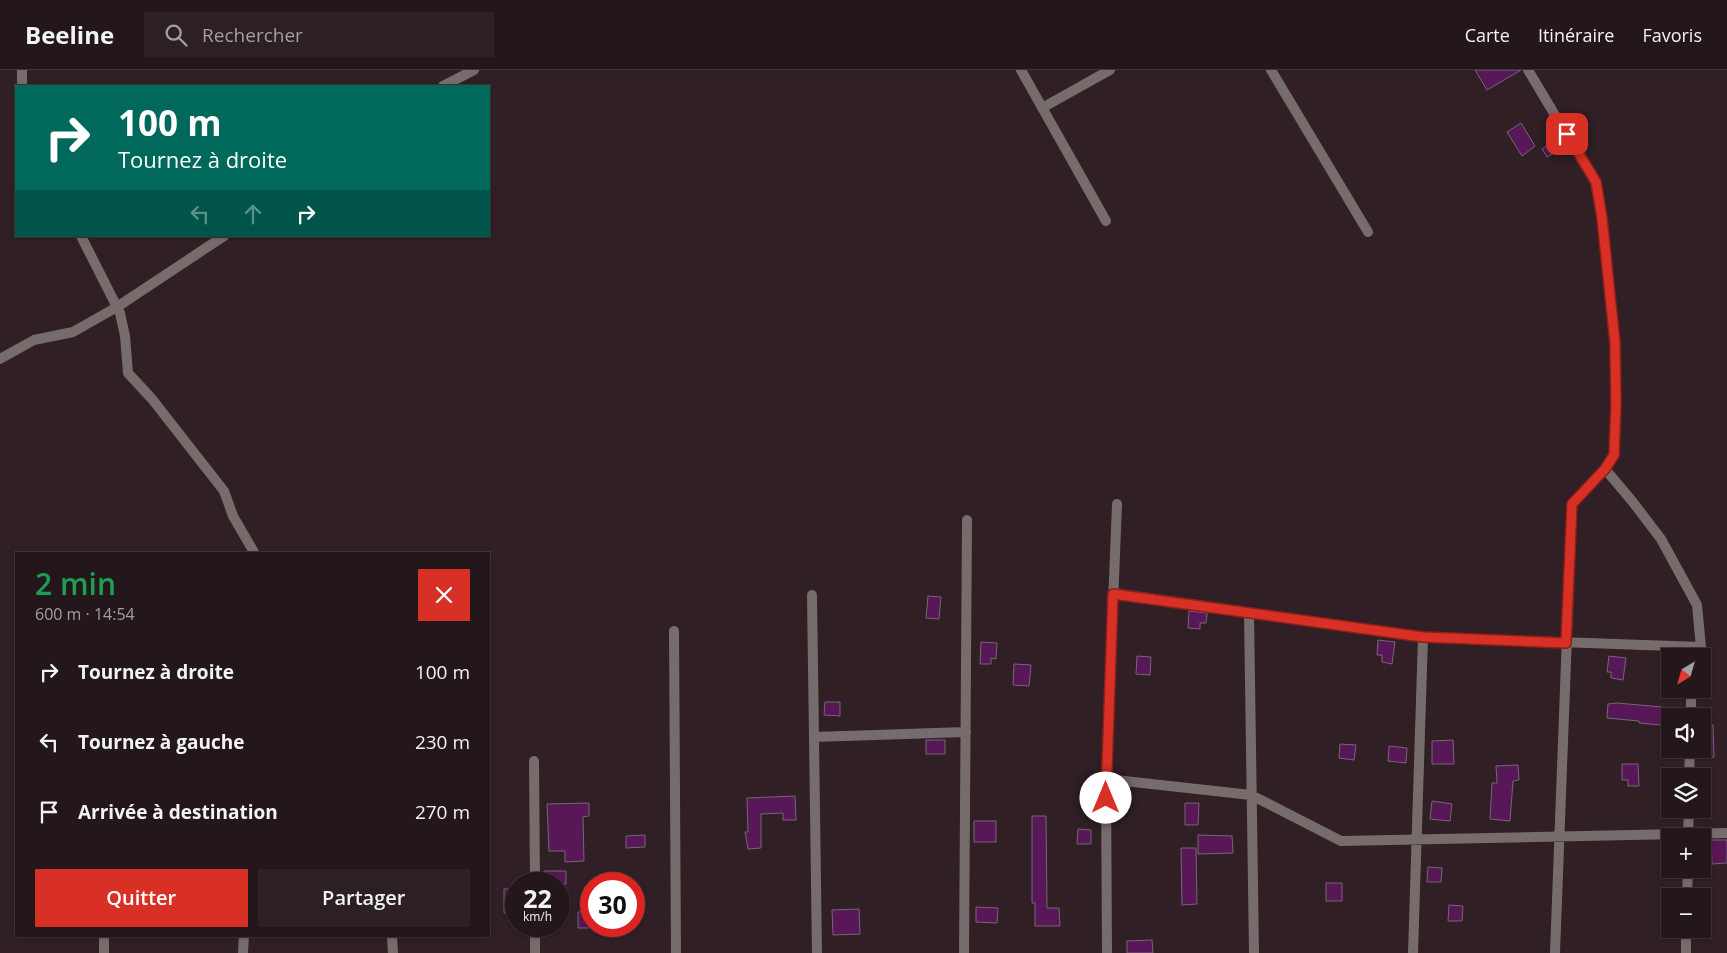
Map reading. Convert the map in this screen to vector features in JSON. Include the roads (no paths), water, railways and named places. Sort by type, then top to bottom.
[{"type":"street","points":[[22,70],[22,85]]},
{"type":"street","points":[[445,85],[474,70]]},
{"type":"street","points":[[1021,70],[1106,221]]},
{"type":"street","points":[[1042,108],[1110,70]]},
{"type":"street","points":[[1271,70],[1368,232]]},
{"type":"street","points":[[1528,70],[1596,182],[1602,218],[1615,343],[1616,405],[1614,455],[1605,469],[1572,504],[1554,953]]},
{"type":"street","points":[[82,237],[117,307],[125,336],[128,373],[152,399],[224,491],[234,516],[254,552]]},
{"type":"street","points":[[0,359],[34,340],[73,332],[117,307],[222,237]]},
{"type":"street","points":[[1605,469],[1661,539],[1697,605],[1698,648]]},
{"type":"street","points":[[1107,953],[1106,779],[1117,504]]},
{"type":"street","points":[[964,953],[967,520]]},
{"type":"street","points":[[1113,594],[1423,637],[1661,649]]},
{"type":"street","points":[[812,595],[817,953]]},
{"type":"street","points":[[1249,613],[1254,953]]},
{"type":"street","points":[[674,631],[676,953]]},
{"type":"street","points":[[1413,953],[1423,637]]},
{"type":"street","points":[[814,737],[966,732]]},
{"type":"street","points":[[534,761],[535,872]]},
{"type":"street","points":[[1106,779],[1252,795],[1341,841],[1661,835]]},
{"type":"street","points":[[1711,834],[1727,833]]},
{"type":"street","points":[[104,937],[104,953]]},
{"type":"street","points":[[243,953],[244,937]]},
{"type":"street","points":[[392,937],[393,953]]},
{"type":"street","points":[[535,937],[535,953]]},
{"type":"street","points":[[1686,938],[1686,953]]}]
